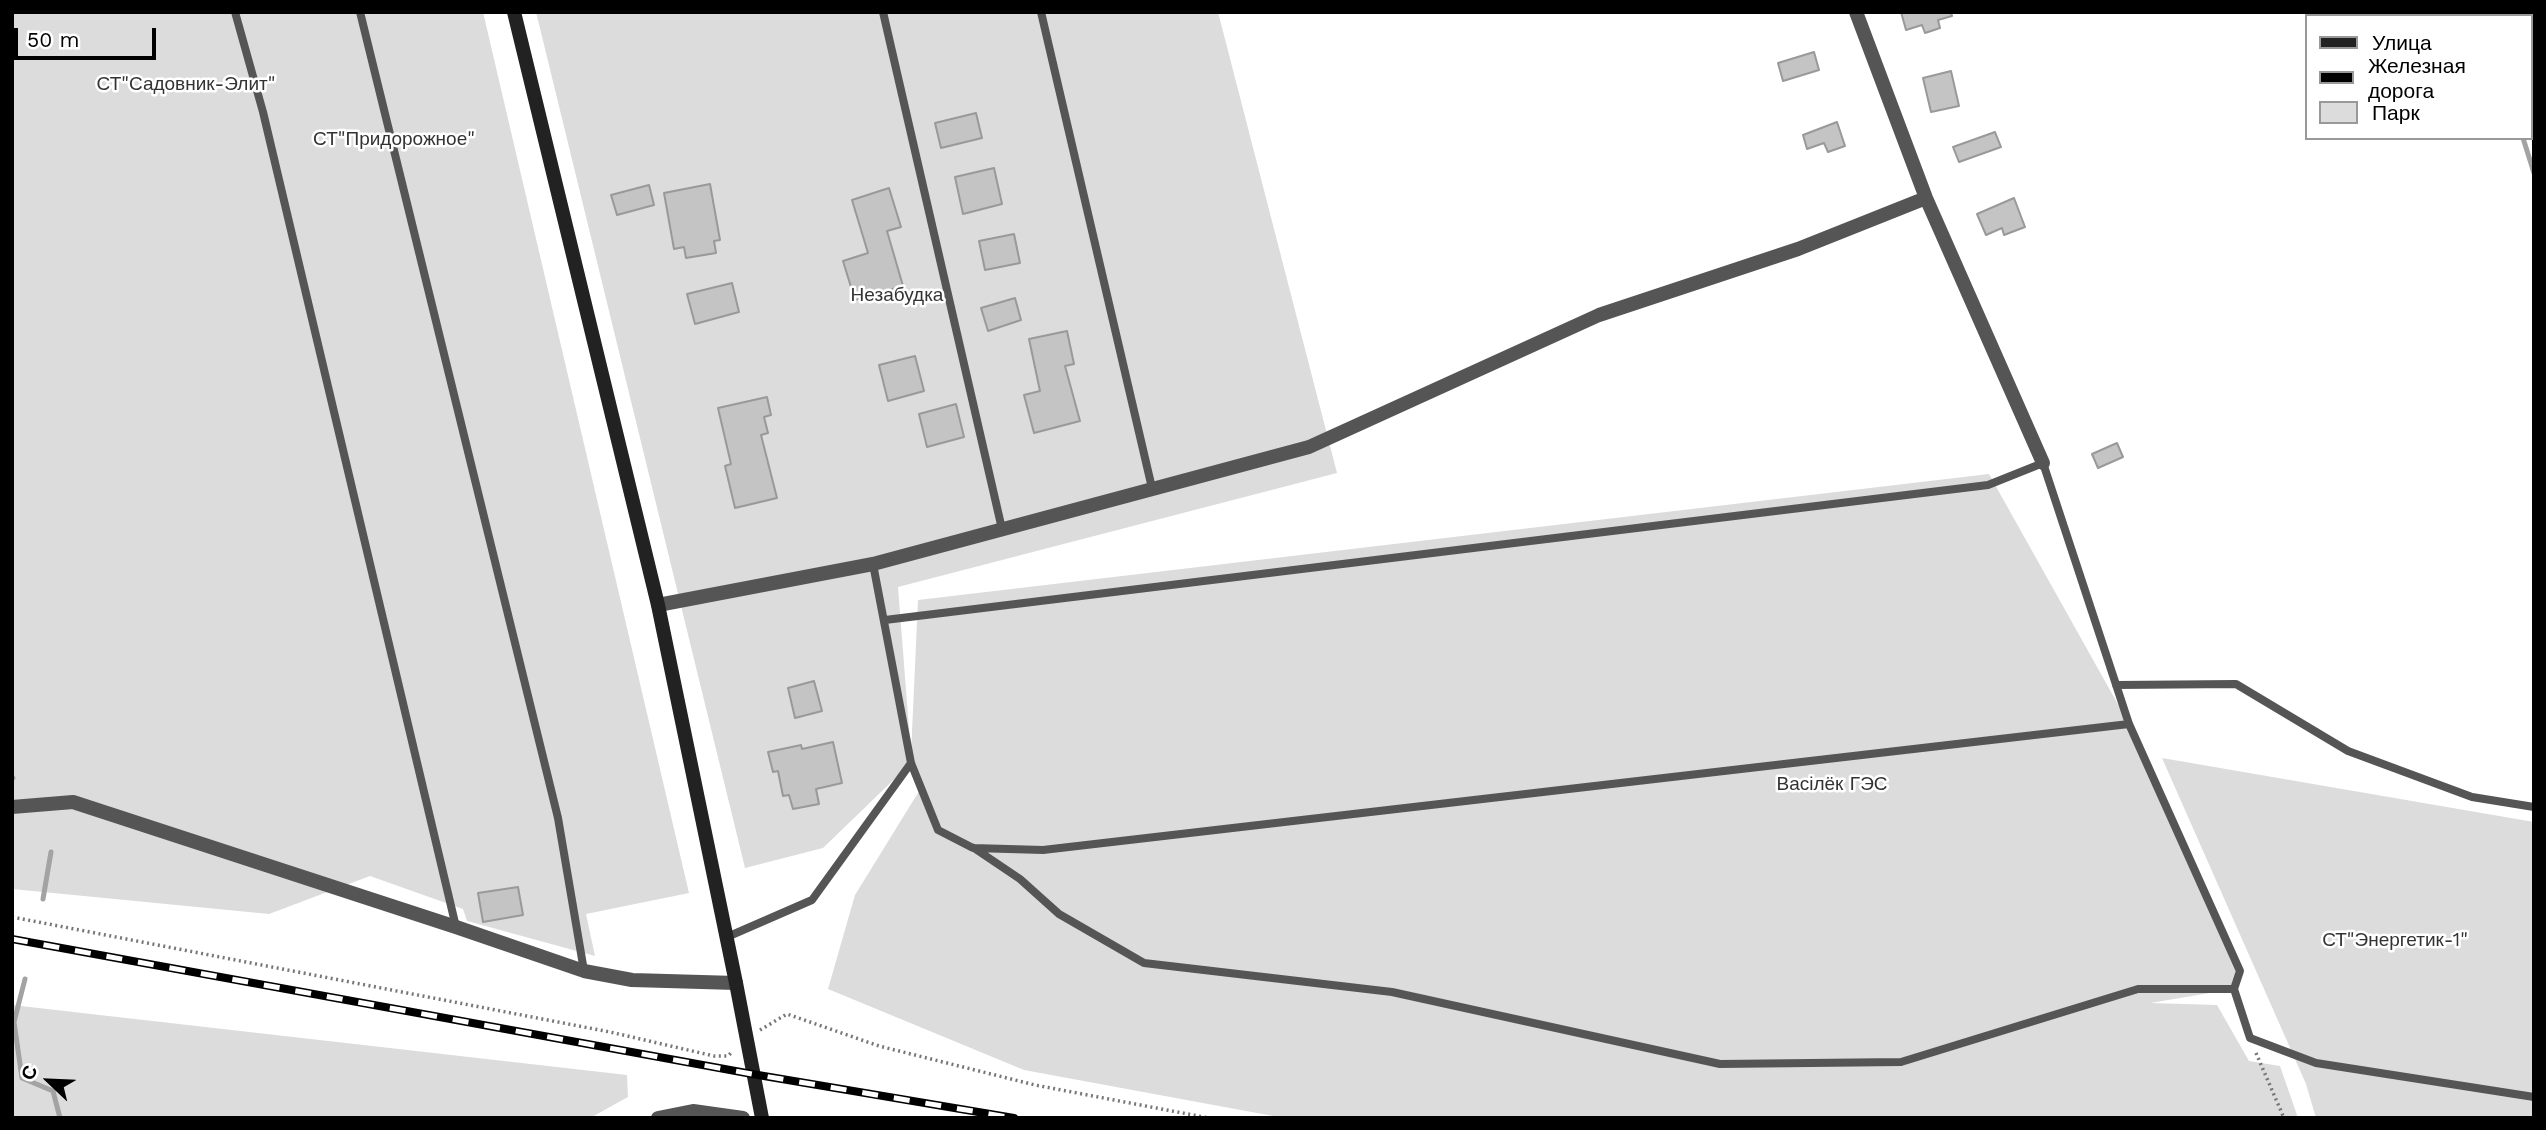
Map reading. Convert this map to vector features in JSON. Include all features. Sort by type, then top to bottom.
[{"type":"street","points":[[514,12],[658,604],[762,1118]]},
{"type":"street","points":[[1856,12],[1926,198],[2043,463]]},
{"type":"street","points":[[658,604],[873,564],[1309,447],[1599,315],[1798,249],[1926,198]]},
{"type":"street","points":[[12,807],[73,802],[584,971],[632,980],[736,983]]},
{"type":"street","points":[[658,1118],[693,1111],[743,1118]]},
{"type":"lane","points":[[235,12],[263,111],[456,927]]},
{"type":"lane","points":[[360,12],[558,818],[584,971]]},
{"type":"lane","points":[[883,12],[1002,529]]},
{"type":"lane","points":[[1041,12],[1152,488]]},
{"type":"lane","points":[[885,620],[1988,485],[2043,463],[2129,724],[2240,971],[2234,989],[2250,1038],[2316,1063],[2534,1097]]},
{"type":"lane","points":[[873,564],[911,763],[938,831],[973,848],[1020,879],[1059,914],[1144,963],[1392,992],[1720,1064],[1901,1062],[2138,989],[2234,989]]},
{"type":"lane","points":[[2116,685],[2236,684],[2348,751],[2472,797],[2534,807]]},
{"type":"lane","points":[[973,848],[1043,850],[2129,724]]},
{"type":"lane","points":[[727,937],[813,900],[911,763]]},
{"type":"path","points":[[12,917],[610,1032],[714,1056],[728,1056],[746,1038],[787,1014],[878,1046],[1022,1082],[1209,1118]]},
{"type":"path","points":[[2250,1038],[2284,1118]]},
{"type":"green space","points":[[12,12],[483,12],[689,893],[586,914],[595,956],[467,921],[463,909],[370,876],[269,914],[12,889]]},
{"type":"green space","points":[[536,12],[1218,12],[1337,473],[898,587],[911,754],[918,600],[1989,474],[2129,724],[2240,971],[2234,989],[2150,1003],[2217,1005],[2249,1061],[2280,1066],[2298,1118],[1284,1118],[1024,1070],[828,989],[855,895],[921,788],[911,763],[823,848],[745,868]]},
{"type":"green space","name":"СТ\"Энергетик-1\"","points":[[2162,758],[2534,822],[2534,1118],[2316,1118],[2306,1084]]},
{"type":"green space","points":[[12,1005],[627,1075],[628,1097],[590,1118],[12,1118]]},
{"type":"building","points":[[1901,12],[1951,12],[1952,16],[1938,20],[1940,28],[1925,33],[1922,25],[1906,30]]},
{"type":"building","points":[[1814,52],[1819,70],[1783,81],[1778,63]]},
{"type":"building","points":[[1951,71],[1959,106],[1931,112],[1923,78]]},
{"type":"building","points":[[976,113],[982,138],[941,148],[935,123]]},
{"type":"building","points":[[1837,122],[1845,146],[1828,152],[1824,143],[1807,149],[1803,135]]},
{"type":"building","points":[[1995,132],[2001,147],[1959,162],[1953,147]]},
{"type":"building","points":[[994,168],[1002,204],[963,214],[955,177]]},
{"type":"building","points":[[710,184],[720,240],[714,241],[716,253],[686,258],[684,247],[674,249],[664,193]]},
{"type":"building","points":[[649,185],[654,205],[617,215],[611,195]]},
{"type":"building","points":[[889,188],[901,227],[887,231],[903,286],[855,300],[843,261],[868,253],[852,200]]},
{"type":"building","points":[[2014,198],[2025,227],[2004,235],[2002,228],[1986,235],[1977,214]]},
{"type":"building","points":[[1014,234],[1020,263],[985,270],[979,241]]},
{"type":"building","points":[[732,283],[739,312],[695,324],[687,294]]},
{"type":"building","points":[[1015,298],[1021,320],[988,331],[981,308]]},
{"type":"building","points":[[1067,331],[1074,364],[1065,366],[1080,421],[1034,433],[1024,395],[1040,391],[1029,339]]},
{"type":"building","points":[[915,356],[924,391],[888,401],[879,365]]},
{"type":"building","points":[[767,397],[771,415],[764,417],[768,433],[761,435],[777,498],[735,508],[725,466],[731,464],[718,408]]},
{"type":"building","points":[[956,404],[964,437],[927,447],[919,414]]},
{"type":"building","points":[[2117,443],[2123,457],[2098,468],[2092,454]]},
{"type":"building","points":[[814,681],[822,711],[795,718],[788,688]]},
{"type":"building","points":[[833,742],[842,783],[816,789],[819,804],[793,809],[789,795],[783,796],[778,771],[773,772],[768,752],[801,745],[802,749]]},
{"type":"building","points":[[518,887],[523,915],[483,922],[478,893]]},
{"type":"waterway","points":[[2524,140],[2534,173]]},
{"type":"waterway","points":[[43,899],[51,852]]},
{"type":"waterway","points":[[25,979],[14,1022],[22,1078],[53,1091],[60,1118]]},
{"type":"railway","points":[[12,939],[752,1074],[1014,1118]]},
{"type":"park label","name":"СТ\"Садовник-Элит\"","points":[[186,84]]},
{"type":"park label","name":"СТ\"Придорожное\"","points":[[394,139]]},
{"type":"park label","name":"Незабудка","points":[[897,295]]},
{"type":"park label","name":"Васілёк ГЭС","points":[[1832,784]]}]
